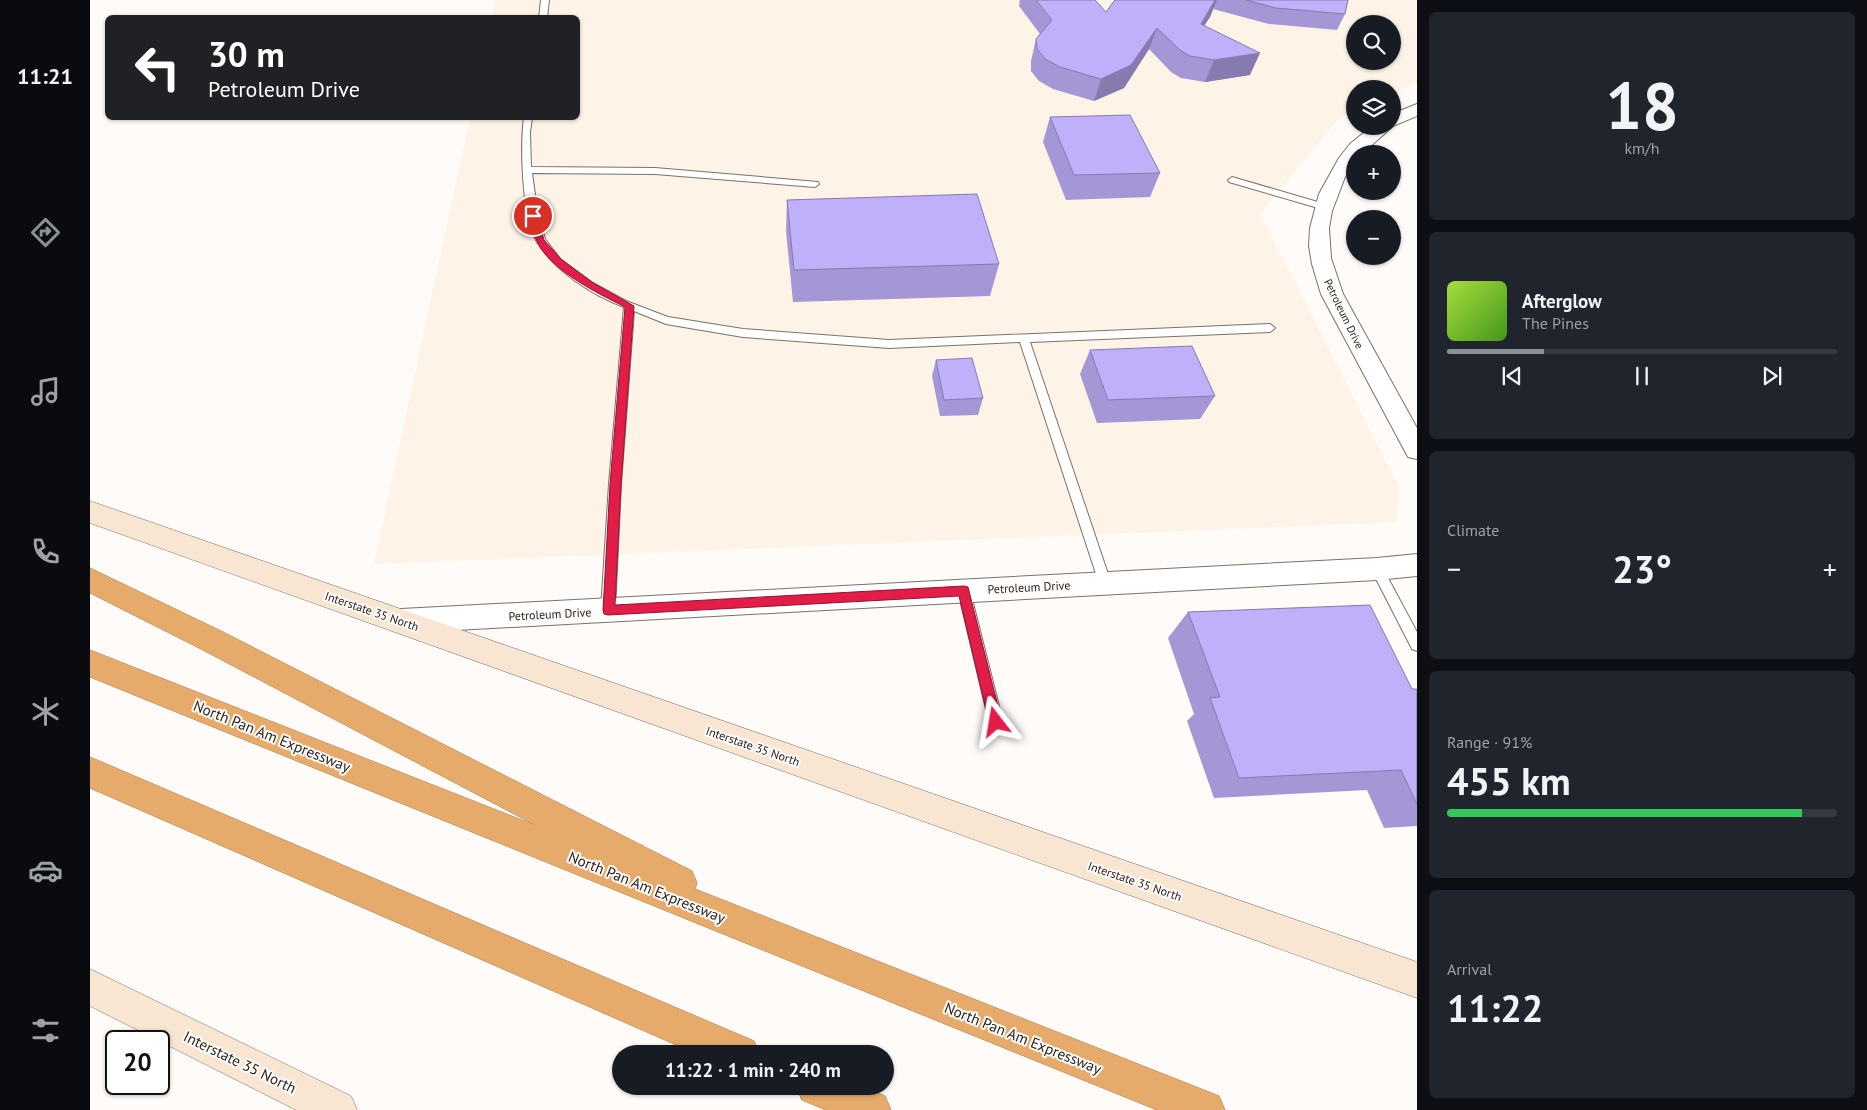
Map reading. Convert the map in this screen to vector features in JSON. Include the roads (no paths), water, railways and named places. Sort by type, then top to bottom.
[{"type":"highway","points":[[90,580],[409,742],[818,956]]},
{"type":"highway","name":"North Pan Am Expressway","points":[[90,663],[1205,1110]]},
{"type":"highway","points":[[90,772],[720,1045]]},
{"type":"highway","points":[[837,1095],[871,1110]]},
{"type":"main road","name":"Interstate 35 North","points":[[90,512],[1417,980]]},
{"type":"main road","name":"Interstate 35 North","points":[[90,987],[337,1110]]},
{"type":"street","points":[[1401,117],[1417,110]]},
{"type":"street","name":"Petroleum Drive","points":[[1373,135],[1357,149],[1337,174],[1324,206],[1319,245],[1324,272],[1345,321],[1417,450]]},
{"type":"street","name":"Petroleum Drive","points":[[401,622],[1417,565]]},
{"type":"lane","points":[[542,15],[545,0]]},
{"type":"lane","points":[[528,120],[526,132],[527,170],[533,216],[540,240],[558,262],[589,285],[629,306],[666,320],[708,328],[806,339],[889,344],[1270,328]]},
{"type":"lane","points":[[527,170],[656,171],[815,184]]},
{"type":"lane","points":[[1232,180],[1324,206]]},
{"type":"lane","points":[[608,610],[615,484],[629,306]]},
{"type":"lane","points":[[1024,339],[1105,583]]},
{"type":"lane","points":[[1377,568],[1417,645]]},
{"type":"lane","points":[[964,591],[996,722]]}]
